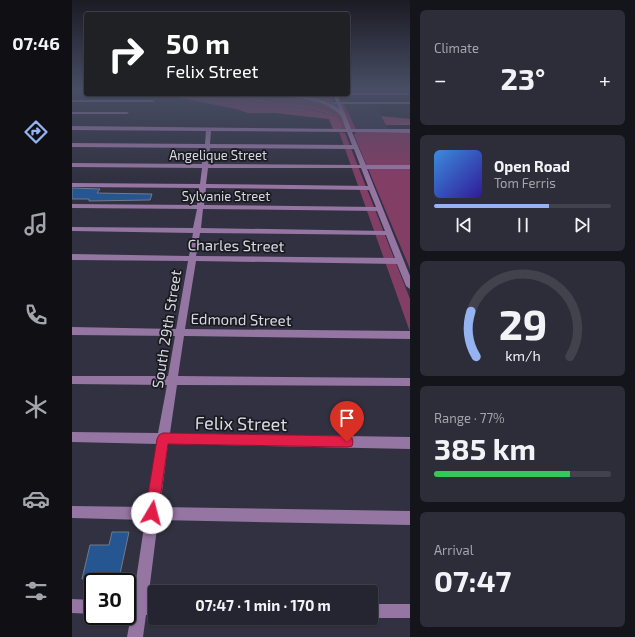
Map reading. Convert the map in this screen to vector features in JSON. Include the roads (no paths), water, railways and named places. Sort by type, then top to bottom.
[{"type":"street","points":[[73,129],[81,119]]},
{"type":"street","points":[[344,119],[410,286]]},
{"type":"street","points":[[73,129],[410,131]]},
{"type":"street","name":"South 29th Street","points":[[136,592],[152,513],[192,259],[200,207],[208,129]]},
{"type":"street","points":[[72,145],[356,147]]},
{"type":"street","name":"Angelique Street","points":[[72,165],[410,167]]},
{"type":"street","points":[[72,185],[372,188]]},
{"type":"street","name":"Sylvanie Street","points":[[72,206],[380,209]]},
{"type":"street","points":[[72,230],[389,233]]},
{"type":"street","name":"Charles Street","points":[[72,257],[400,261]]},
{"type":"street","name":"Edmond Street","points":[[72,331],[410,335]]},
{"type":"street","points":[[72,380],[410,382]]},
{"type":"street","name":"Felix Street","points":[[72,437],[410,443]]},
{"type":"street","points":[[72,512],[410,518]]},
{"type":"street","points":[[72,606],[84,607]]},
{"type":"street","points":[[136,607],[148,608]]},
{"type":"street","points":[[378,611],[410,611]]},
{"type":"street","name":"South 29th Street","points":[[134,625],[135,637]]}]
